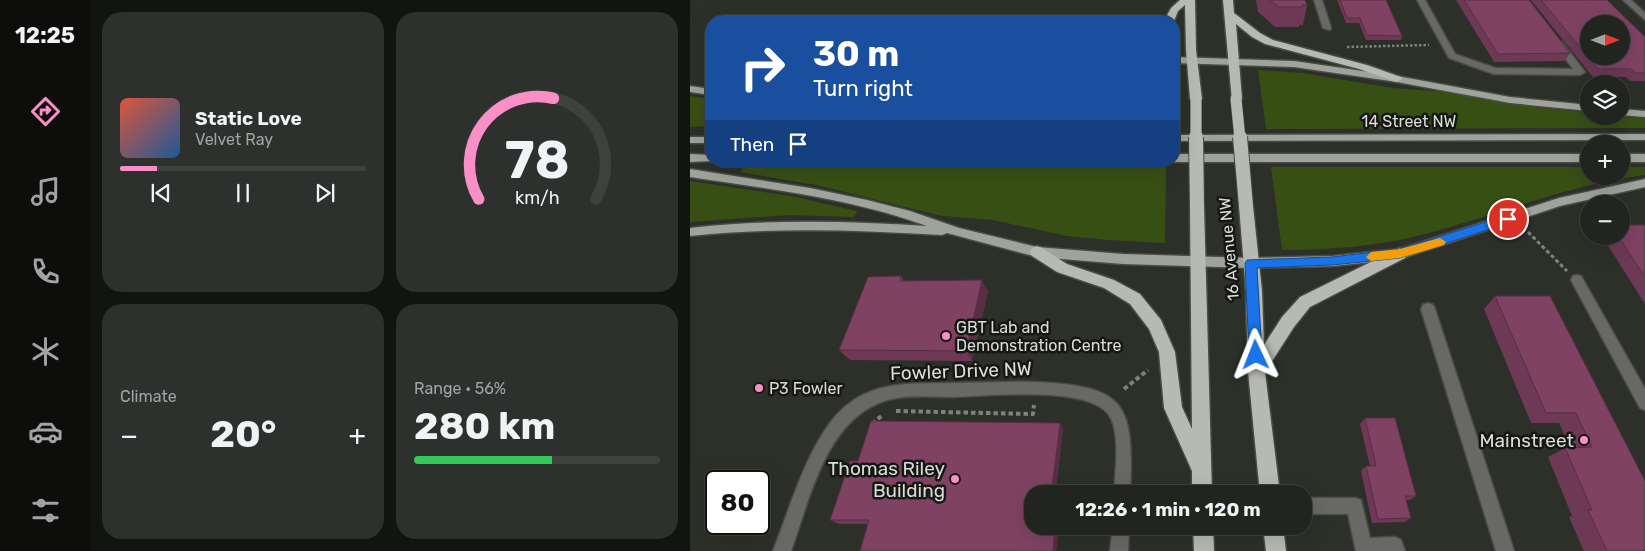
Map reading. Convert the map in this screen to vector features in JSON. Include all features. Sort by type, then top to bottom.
[{"type":"highway","points":[[1172,15],[1174,10],[1186,0]]},
{"type":"highway","name":"16 Avenue NW","points":[[1190,0],[1192,61],[1196,99],[1202,485]]},
{"type":"highway","name":"16 Avenue NW","points":[[1228,0],[1254,290],[1256,371],[1269,485]]},
{"type":"highway","points":[[1230,14],[1269,42],[1363,67],[1397,79]]},
{"type":"highway","points":[[1037,252],[1062,268],[1109,284],[1135,299],[1155,325],[1167,352],[1173,408],[1201,469]]},
{"type":"highway","points":[[1256,371],[1288,322],[1306,302],[1400,254]]},
{"type":"highway","points":[[1203,535],[1204,551]]},
{"type":"highway","points":[[1275,535],[1276,551]]},
{"type":"main road","points":[[1180,60],[1294,64],[1397,79],[1510,100],[1580,107]]},
{"type":"main road","points":[[690,89],[705,91]]},
{"type":"main road","points":[[1630,113],[1645,114]]},
{"type":"main road","name":"14 Street NW","points":[[1180,138],[1645,137]]},
{"type":"main road","points":[[690,140],[705,140]]},
{"type":"main road","points":[[690,158],[705,158]]},
{"type":"main road","points":[[1180,158],[1580,158]]},
{"type":"main road","points":[[1630,158],[1645,158]]},
{"type":"main road","points":[[690,173],[810,192],[867,204],[910,215],[957,232],[1037,252],[1123,259],[1251,263],[1332,261],[1400,254],[1559,202],[1645,183]]},
{"type":"main road","points":[[690,232],[749,226],[797,224],[957,232]]},
{"type":"street","points":[[1318,0],[1327,28]]},
{"type":"street","points":[[1421,0],[1452,56],[1494,71],[1580,72],[1552,36]]},
{"type":"street","points":[[1627,0],[1645,18]]},
{"type":"street","points":[[1577,280],[1645,402]]},
{"type":"street","points":[[1428,309],[1505,551]]},
{"type":"street","name":"Fowler Drive NW","points":[[782,551],[825,441],[847,414],[868,400],[896,391],[1036,389],[1088,394],[1108,403],[1120,421],[1124,443],[1122,485]]},
{"type":"street","points":[[1312,506],[1355,506],[1363,547],[1395,546],[1396,551]]},
{"type":"street","points":[[1120,551],[1121,535]]},
{"type":"path","points":[[1341,47],[1429,45]]},
{"type":"path","points":[[1528,232],[1577,280]]},
{"type":"path","points":[[1124,389],[1148,370]]},
{"type":"path","points":[[872,430],[875,422],[887,413],[895,411],[1033,414],[1036,389]]},
{"type":"green space","points":[[1258,70],[1302,73],[1393,88],[1446,92],[1518,105],[1580,112],[1580,125],[1630,125],[1630,117],[1645,118],[1645,128],[1266,129]]},
{"type":"green space","points":[[690,96],[705,98],[705,126],[690,127]]},
{"type":"green space","points":[[744,167],[1166,167],[1165,243],[1067,236],[993,220],[942,216],[816,185],[740,172]]},
{"type":"green space","points":[[1271,167],[1580,167],[1580,185],[1590,185],[1456,225],[1393,241],[1319,249],[1282,250]]},
{"type":"green space","points":[[1630,167],[1645,167],[1645,175],[1630,177]]},
{"type":"green space","points":[[690,181],[791,196],[857,211],[854,217],[789,215],[690,222]]},
{"type":"building","points":[[1270,0],[1305,0],[1307,5],[1302,5],[1303,7],[1279,7]]},
{"type":"building","points":[[1340,0],[1386,0],[1402,36],[1367,35],[1360,18],[1347,18]]},
{"type":"building","points":[[1464,0],[1529,0],[1570,53],[1498,54]]},
{"type":"building","points":[[1541,0],[1607,0],[1622,15],[1580,15],[1580,47]]},
{"type":"building","points":[[1630,22],[1645,37],[1645,73],[1636,73],[1632,69],[1598,69],[1595,65],[1630,65]]},
{"type":"building","points":[[1630,225],[1645,225],[1645,277],[1624,245],[1630,245]]},
{"type":"building","name":"GBT Lab and Demonstration Centre","points":[[901,276],[900,281],[982,280],[966,351],[839,350],[868,277]]},
{"type":"building","name":"Mainstreet","points":[[1495,296],[1550,296],[1645,481],[1645,551],[1607,551],[1588,510],[1592,510],[1565,448],[1592,447],[1576,413],[1546,413]]},
{"type":"building","points":[[1365,418],[1395,418],[1416,496],[1405,496],[1411,518],[1378,519],[1366,466],[1376,466]]},
{"type":"building","name":"Thomas Riley Building","points":[[871,421],[1060,423],[1052,485],[1024,485],[1024,535],[1054,535],[1053,551],[860,551],[869,520],[830,520],[850,461],[858,461]]},
{"type":"slow traffic","points":[[1371,257],[1400,254],[1440,242]]},
{"type":"place","name":"GBT Lab and Demonstration Centre","points":[[946,336]]},
{"type":"place","name":"P3 Fowler","points":[[759,388]]},
{"type":"place","name":"Mainstreet","points":[[1584,440]]},
{"type":"place","name":"Thomas Riley Building","points":[[955,479]]},
{"type":"route","points":[[1256,355],[1254,290],[1251,263],[1279,264],[1332,261],[1400,254],[1508,219]]}]
